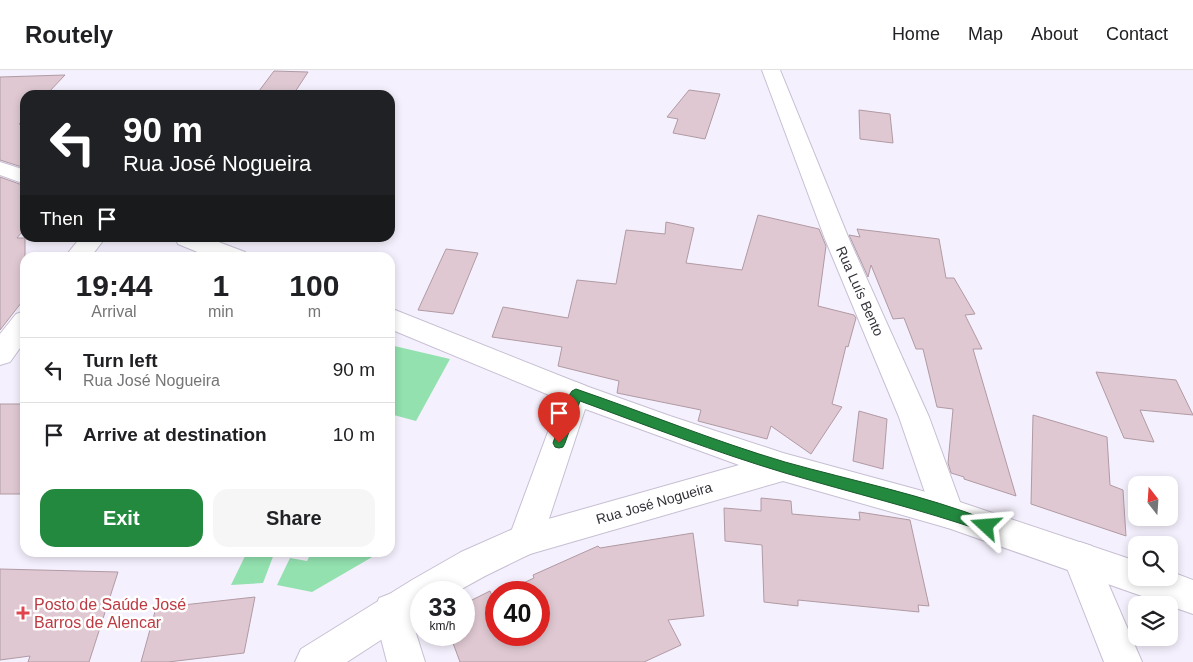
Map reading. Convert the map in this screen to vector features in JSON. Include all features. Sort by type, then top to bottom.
[{"type":"street","name":"Rua Luís Bento","points":[[771,70],[837,239],[911,408],[948,513]]},
{"type":"street","points":[[0,168],[20,175]]},
{"type":"street","points":[[81,252],[90,242]]},
{"type":"street","points":[[196,242],[222,252]]},
{"type":"street","points":[[395,320],[576,394],[667,428],[783,467],[948,513],[1193,597]]},
{"type":"street","points":[[0,354],[20,328]]},
{"type":"street","points":[[525,540],[576,394]]},
{"type":"street","name":"Rua José Nogueira","points":[[444,581],[473,564],[525,540],[783,467]]},
{"type":"street","points":[[1080,558],[1123,662]]},
{"type":"street","name":"Rua José Nogueira","points":[[314,662],[410,601]]},
{"type":"street","points":[[406,662],[410,626]]},
{"type":"green space","points":[[395,346],[450,359],[416,421],[395,415]]},
{"type":"green space","points":[[245,557],[273,557],[263,583],[231,585]]},
{"type":"green space","points":[[309,557],[372,557],[312,592],[277,585],[290,558],[307,561]]},
{"type":"building","points":[[274,71],[308,72],[296,90],[260,90]]},
{"type":"building","points":[[65,75],[51,90],[20,90],[20,166],[0,160],[0,77]]},
{"type":"building","points":[[689,90],[720,94],[705,139],[673,133],[678,119],[667,117]]},
{"type":"building","points":[[859,110],[890,114],[893,143],[860,139]]},
{"type":"building","points":[[0,177],[20,184],[20,234],[17,238],[20,238],[20,242],[25,242],[25,252],[20,252],[20,304],[0,330]]},
{"type":"building","points":[[758,215],[819,229],[826,246],[818,306],[854,315],[856,318],[848,347],[846,346],[832,404],[842,407],[811,454],[771,426],[767,439],[698,421],[701,410],[617,393],[619,381],[558,366],[562,347],[492,337],[503,307],[568,318],[577,280],[616,284],[626,230],[665,234],[666,222],[694,228],[686,263],[742,270]]},
{"type":"building","points":[[857,229],[939,239],[946,278],[954,278],[975,314],[965,315],[982,349],[973,349],[1016,496],[951,473],[948,463],[953,409],[937,407],[923,349],[916,349],[904,318],[893,319],[871,265],[868,277],[849,235],[860,237]]},
{"type":"building","points":[[446,249],[478,253],[453,314],[418,310]]},
{"type":"building","points":[[1096,372],[1176,380],[1193,415],[1140,410],[1154,442],[1124,438]]},
{"type":"building","points":[[0,404],[20,404],[20,494],[0,494]]},
{"type":"building","points":[[859,411],[887,419],[883,469],[853,461]]},
{"type":"building","points":[[1033,415],[1107,437],[1110,485],[1123,490],[1126,536],[1031,504]]},
{"type":"building","points":[[761,498],[791,501],[792,514],[860,520],[859,512],[910,520],[929,606],[918,605],[919,612],[798,600],[798,606],[764,602],[762,545],[725,541],[724,508],[761,511]]},
{"type":"building","points":[[693,533],[704,616],[668,620],[681,645],[644,662],[460,662],[454,646],[475,646],[475,598],[485,594],[485,646],[550,646],[550,581],[528,581],[534,578],[533,575],[598,546],[600,548]]},
{"type":"building","points":[[0,569],[118,572],[89,662],[28,662],[30,656],[0,660]]},
{"type":"building","points":[[255,597],[244,653],[168,662],[141,662],[156,608]]},
{"type":"place","name":"Posto de Saúde José Barros de Alencar","points":[[23,613]]},
{"type":"route","points":[[559,443],[576,394],[667,428],[783,467],[948,513],[986,526]]}]
